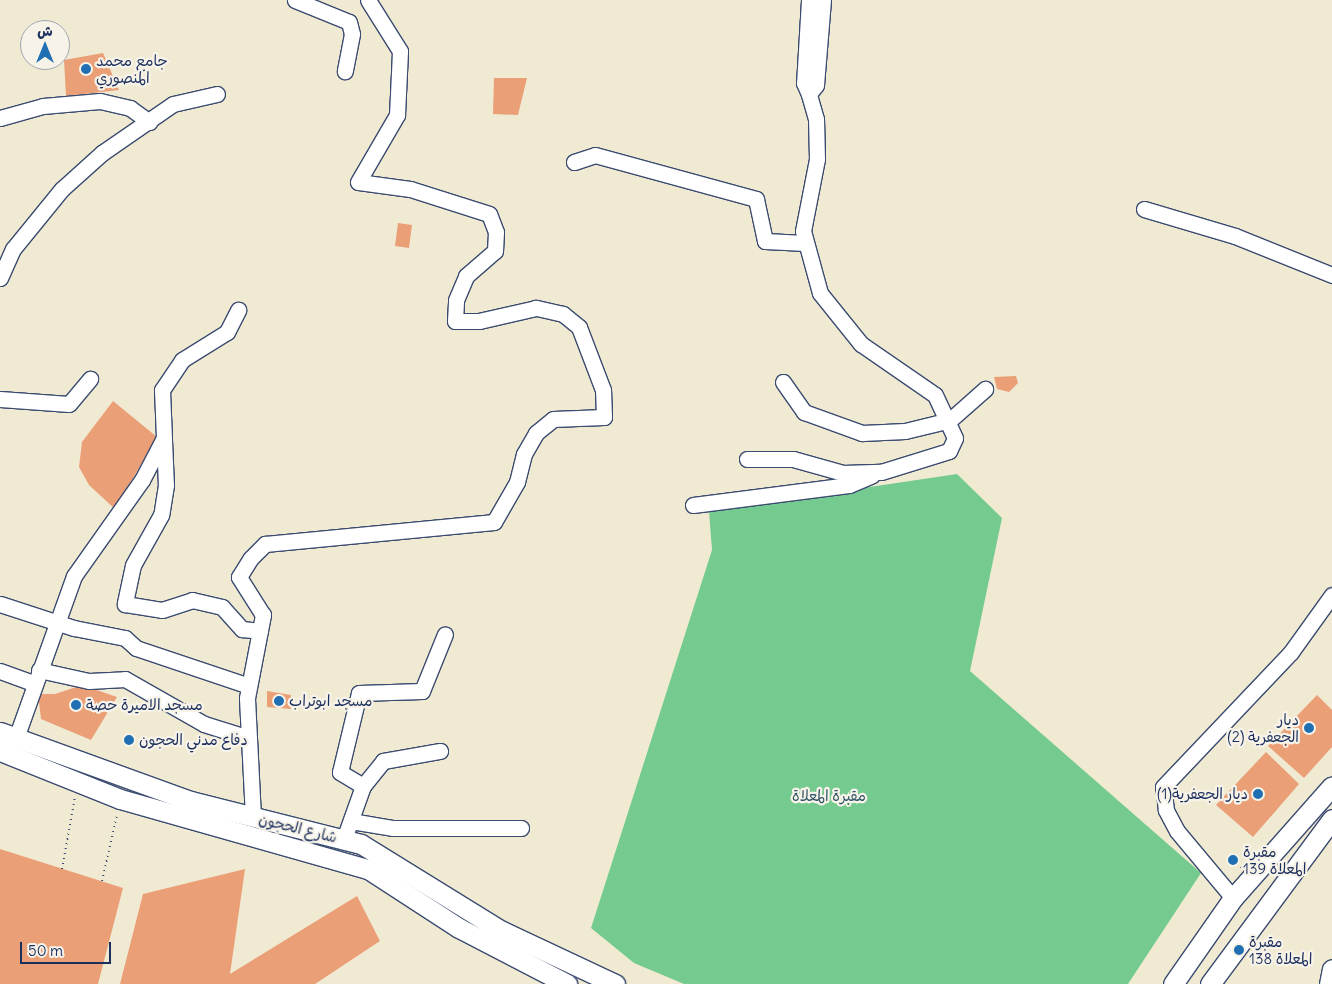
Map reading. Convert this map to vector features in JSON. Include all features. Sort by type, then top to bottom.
[{"type":"main road","name":"شارع الحجون","points":[[8,735],[192,801],[344,840],[393,861],[502,931],[576,967]]},
{"type":"main road","name":"شارع الحجون","points":[[0,751],[78,784],[120,799],[368,869],[459,928],[567,984]]},
{"type":"main road","points":[[1173,984],[1233,898],[1332,786]]},
{"type":"main road","points":[[1210,984],[1332,819]]},
{"type":"main road","points":[[576,967],[607,984]]},
{"type":"main road","points":[[576,967],[615,984]]},
{"type":"main road","points":[[1329,984],[1332,969]]},
{"type":"street","points":[[295,0],[350,22],[352,34],[345,71]]},
{"type":"street","points":[[253,817],[249,738],[249,686],[263,615],[239,577],[265,544],[494,522],[517,482],[524,454],[536,432],[553,419],[604,417],[603,390],[579,327],[563,314],[536,308],[478,321],[455,321],[456,300],[466,276],[496,252],[496,232],[489,214],[410,189],[358,182],[396,115],[400,51],[368,0]]},
{"type":"street","points":[[693,505],[849,485],[881,472],[948,451],[955,438],[950,420],[935,395],[861,344],[820,294],[805,243],[807,195],[817,159],[816,120],[804,83],[809,0]]},
{"type":"street","points":[[809,94],[816,85],[823,0]]},
{"type":"street","points":[[0,278],[13,250],[62,189],[102,153],[173,104],[217,94]]},
{"type":"street","points":[[0,118],[43,106],[100,101],[130,108],[148,122]]},
{"type":"street","points":[[574,162],[595,155],[756,199],[765,241],[805,243]]},
{"type":"street","points":[[1144,210],[1236,236],[1332,276]]},
{"type":"street","points":[[238,310],[227,332],[182,360],[162,390],[166,485],[161,515],[133,565],[125,604],[162,610],[200,602],[222,607],[242,630],[260,632]]},
{"type":"street","points":[[0,399],[69,404],[90,379]]},
{"type":"street","points":[[783,382],[804,412],[862,433],[905,430],[950,420],[985,389]]},
{"type":"street","points":[[8,735],[37,677],[74,576],[142,480],[164,438]]},
{"type":"street","points":[[747,459],[793,459],[843,473],[881,472]]},
{"type":"street","points":[[1233,898],[1177,831],[1166,810],[1163,787],[1291,652],[1332,594]]},
{"type":"street","points":[[0,604],[56,622],[125,638],[136,648],[249,686]]},
{"type":"street","points":[[363,786],[340,772],[359,693],[422,691],[445,634]]},
{"type":"street","points":[[0,671],[37,677],[89,680],[125,679],[204,724],[249,738]]},
{"type":"street","points":[[344,840],[363,786],[383,761],[440,751]]},
{"type":"street","points":[[351,821],[393,828],[521,828]]},
{"type":"path","points":[[62,869],[78,784]]},
{"type":"path","points":[[102,881],[120,799]]},
{"type":"green space","name":"مقبرة المعلاة","points":[[957,474],[1002,518],[970,671],[1201,873],[1128,984],[684,984],[634,963],[591,928],[712,550],[709,511]]},
{"type":"building","name":"جامع محمد المنصوري","points":[[103,53],[119,90],[66,96],[65,70],[70,70],[70,59]]},
{"type":"building","points":[[494,78],[527,78],[518,115],[493,114]]},
{"type":"building","points":[[398,223],[412,225],[409,248],[395,246]]},
{"type":"building","points":[[1016,376],[1018,383],[1009,392],[997,389],[994,377]]},
{"type":"building","points":[[113,401],[157,437],[115,509],[89,485],[79,467],[82,442]]},
{"type":"building","name":"مسجد الاميرة حصة","points":[[82,685],[117,697],[91,740],[41,719],[38,694],[55,694]]},
{"type":"building","name":"مسجد ابوتراب","points":[[267,691],[291,695],[291,709],[267,707]]},
{"type":"building","name":"ديار الجعفرية (2)","points":[[1317,695],[1332,710],[1332,747],[1304,778],[1268,746]]},
{"type":"building","name":"ديار الجعفرية(1)","points":[[1266,752],[1299,784],[1253,837],[1216,805]]},
{"type":"building","points":[[0,849],[123,888],[98,984],[0,984]]},
{"type":"building","points":[[245,869],[230,974],[357,896],[380,941],[315,984],[120,984],[143,894]]},
{"type":"place","name":"جامع محمد المنصوري","points":[[86,69]]},
{"type":"place","name":"مسجد ابوتراب","points":[[279,701]]},
{"type":"place","name":"مسجد الاميرة حصة","points":[[76,705]]},
{"type":"place","name":"ديار الجعفرية (2)","points":[[1309,728]]},
{"type":"place","name":"دفاع مدني الحجون","points":[[129,740]]},
{"type":"place","name":"ديار الجعفرية(1)","points":[[1258,794]]},
{"type":"place","name":"مقبرة المعلاة 139","points":[[1233,860]]},
{"type":"place","name":"مقبرة المعلاة 138","points":[[1239,950]]}]
